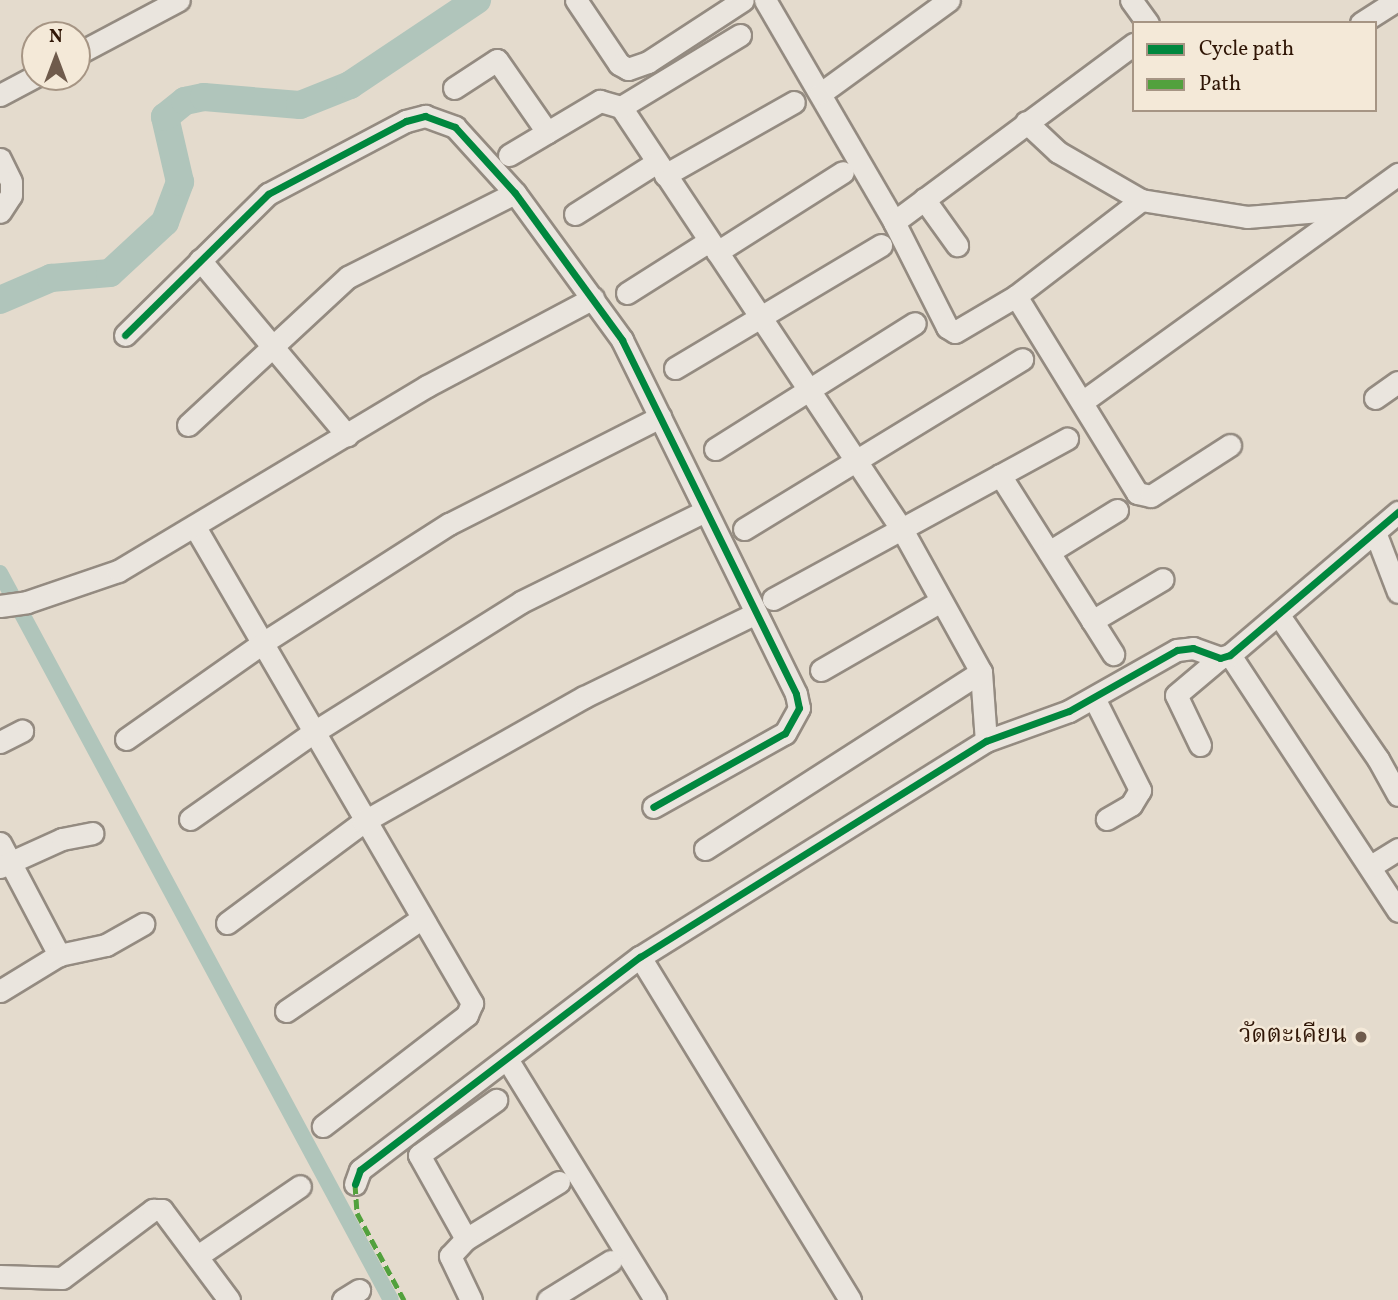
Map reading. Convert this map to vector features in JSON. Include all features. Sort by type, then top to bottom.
[{"type":"street","points":[[91,47],[179,0]]},
{"type":"street","points":[[576,0],[619,64],[628,69],[648,62],[743,0]]},
{"type":"street","points":[[765,0],[894,222],[947,327],[955,332],[1016,296],[1142,200]]},
{"type":"street","points":[[821,93],[949,0]]},
{"type":"street","points":[[1131,0],[1147,21]]},
{"type":"street","points":[[1364,21],[1397,0]]},
{"type":"street","points":[[621,107],[740,35]]},
{"type":"street","points":[[894,222],[1132,45]]},
{"type":"street","points":[[454,88],[497,60],[547,132]]},
{"type":"street","points":[[0,95],[21,84]]},
{"type":"street","points":[[509,155],[600,101],[621,107],[901,529],[981,672],[986,741]]},
{"type":"street","points":[[575,214],[794,102]]},
{"type":"street","points":[[125,335],[268,194],[425,116],[455,127],[515,193],[622,340],[796,694],[799,708],[794,723],[785,733],[653,807]]},
{"type":"street","points":[[1026,122],[1058,152],[1142,200],[1247,217],[1345,208]]},
{"type":"street","points":[[0,159],[11,182],[11,195],[0,212]]},
{"type":"street","points":[[627,293],[843,172]]},
{"type":"street","points":[[1082,402],[1345,208],[1398,174]]},
{"type":"street","points":[[188,425],[273,349],[348,276],[515,193]]},
{"type":"street","points":[[924,199],[957,245]]},
{"type":"street","points":[[675,368],[881,245]]},
{"type":"street","points":[[200,260],[347,435]]},
{"type":"street","points":[[1016,296],[1143,497],[1230,444]]},
{"type":"street","points":[[0,606],[27,602],[118,571],[427,386],[593,298]]},
{"type":"street","points":[[715,449],[915,323]]},
{"type":"street","points":[[744,529],[1022,359]]},
{"type":"street","points":[[1375,398],[1398,382]]},
{"type":"street","points":[[126,739],[261,644],[449,524],[660,418]]},
{"type":"street","points":[[772,599],[1067,439]]},
{"type":"street","points":[[1000,475],[1113,654]]},
{"type":"street","points":[[190,819],[314,732],[521,602],[705,510]]},
{"type":"street","points":[[1049,552],[1117,510]]},
{"type":"street","points":[[1200,745],[1176,695],[1280,617],[1398,512]]},
{"type":"street","points":[[195,527],[363,822],[471,998],[472,1008],[323,1126]]},
{"type":"street","points":[[1375,532],[1398,592]]},
{"type":"street","points":[[1092,621],[1163,579]]},
{"type":"street","points":[[821,670],[942,601]]},
{"type":"street","points":[[228,923],[363,822],[584,697],[756,613]]},
{"type":"street","points":[[1280,617],[1378,759],[1398,795]]},
{"type":"street","points":[[355,1184],[360,1170],[640,957],[986,741],[1094,698],[1177,650],[1193,649],[1225,656],[1371,866],[1398,911]]},
{"type":"street","points":[[705,849],[981,672]]},
{"type":"street","points":[[1094,698],[1140,790],[1130,805],[1107,819]]},
{"type":"street","points":[[0,742],[22,731]]},
{"type":"street","points":[[58,955],[3,857],[92,832]]},
{"type":"street","points":[[1371,866],[1398,849]]},
{"type":"street","points":[[286,1011],[421,919]]},
{"type":"street","points":[[0,991],[58,955],[106,945],[143,924]]},
{"type":"street","points":[[640,957],[850,1300]]},
{"type":"street","points":[[507,1059],[655,1300]]},
{"type":"street","points":[[466,1239],[419,1155],[496,1100]]},
{"type":"street","points":[[471,1300],[450,1256],[466,1239],[559,1182]]},
{"type":"street","points":[[199,1255],[300,1186]]},
{"type":"street","points":[[0,1276],[62,1278],[71,1275],[153,1210],[168,1214],[229,1300]]},
{"type":"street","points":[[548,1300],[611,1261]]},
{"type":"waterway","points":[[0,300],[51,278],[110,273],[165,222],[180,182],[165,117],[185,101],[204,97],[300,105],[350,85],[477,0]]},
{"type":"waterway","points":[[0,573],[391,1300]]},
{"type":"marked path","points":[[355,1184],[357,1213],[404,1300]]},
{"type":"cycle path","points":[[125,335],[268,194],[406,121],[425,116],[455,127],[515,193],[622,340],[796,694],[799,708],[785,733],[653,807]]},
{"type":"cycle path","points":[[355,1184],[360,1170],[640,957],[986,741],[1069,711],[1177,650],[1193,648],[1220,658],[1230,655],[1398,512]]},
{"type":"place","name":"วัดตะเคียน","points":[[1361,1037]]}]
